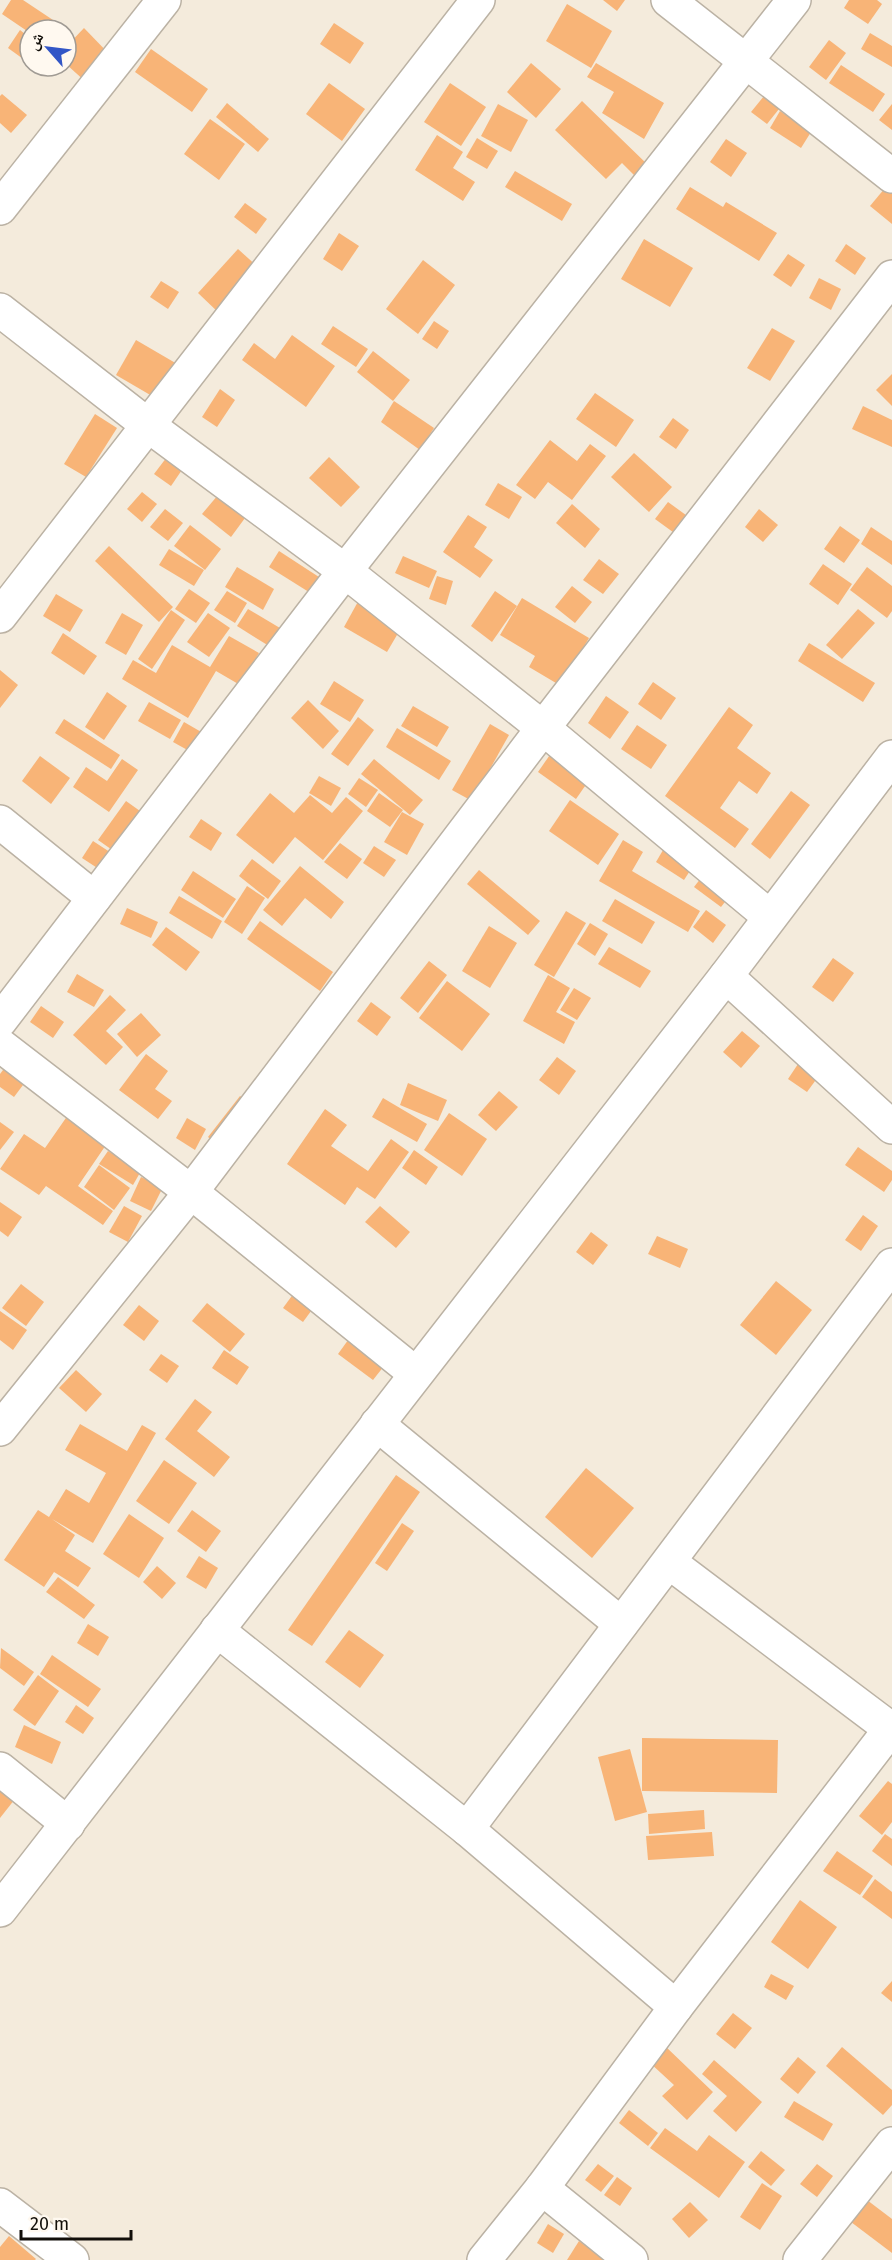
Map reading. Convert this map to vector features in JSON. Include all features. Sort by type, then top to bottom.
[{"type":"street","points":[[0,208],[164,0]]},
{"type":"street","points":[[0,616],[478,0]]},
{"type":"street","points":[[668,0],[892,176]]},
{"type":"street","points":[[0,1021],[345,571],[794,0]]},
{"type":"street","points":[[0,1429],[191,1192],[543,728],[892,277]]},
{"type":"street","points":[[0,310],[148,426],[345,571],[543,728],[770,917]]},
{"type":"street","points":[[0,1910],[726,976],[892,757]]},
{"type":"street","points":[[0,822],[94,898]]},
{"type":"street","points":[[726,976],[892,1127]]},
{"type":"street","points":[[0,1045],[191,1192],[416,1374]]},
{"type":"street","points":[[467,1829],[892,1265]]},
{"type":"street","points":[[377,1425],[621,1624]]},
{"type":"street","points":[[484,2260],[542,2188],[676,2007],[892,1729],[669,1562]]},
{"type":"street","points":[[218,1630],[467,1829],[676,2007]]},
{"type":"street","points":[[0,1769],[68,1824]]},
{"type":"street","points":[[800,2260],[892,2144]]},
{"type":"street","points":[[542,2188],[631,2260]]},
{"type":"street","points":[[0,2205],[72,2260]]},
{"type":"building","points":[[11,0],[23,0],[50,18],[18,18],[18,25],[2,14]]},
{"type":"building","points":[[603,0],[625,0],[617,11]]},
{"type":"building","points":[[849,0],[877,0],[882,4],[868,24],[844,8]]},
{"type":"building","points":[[567,4],[612,31],[591,68],[546,41]]},
{"type":"building","points":[[334,23],[364,43],[350,64],[320,44]]},
{"type":"building","points":[[84,28],[112,57],[87,83],[78,75],[78,34]]},
{"type":"building","points":[[18,33],[18,55],[8,48]]},
{"type":"building","points":[[870,33],[892,46],[892,67],[861,49]]},
{"type":"building","points":[[829,40],[846,53],[826,80],[809,67]]},
{"type":"building","points":[[151,49],[208,89],[192,112],[135,72]]},
{"type":"building","points":[[531,63],[561,89],[536,118],[507,92]]},
{"type":"building","points":[[596,63],[664,103],[644,139],[602,113],[614,92],[587,77]]},
{"type":"building","points":[[841,65],[885,94],[873,112],[829,83]]},
{"type":"building","points":[[329,83],[365,109],[342,141],[306,114]]},
{"type":"building","points":[[450,83],[486,107],[461,146],[424,122]]},
{"type":"building","points":[[2,94],[27,115],[11,133],[0,123],[0,96]]},
{"type":"building","points":[[764,96],[779,109],[767,124],[751,112]]},
{"type":"building","points":[[582,101],[649,166],[637,178],[622,163],[606,179],[555,130]]},
{"type":"building","points":[[227,103],[269,139],[258,152],[216,117]]},
{"type":"building","points":[[498,104],[528,120],[511,152],[481,136]]},
{"type":"building","points":[[892,104],[892,130],[879,120]]},
{"type":"building","points":[[780,111],[811,132],[801,148],[770,128]]},
{"type":"building","points":[[210,119],[245,144],[219,180],[184,154]]},
{"type":"building","points":[[437,135],[463,152],[453,168],[475,182],[463,201],[415,170]]},
{"type":"building","points":[[477,138],[498,151],[487,169],[466,157]]},
{"type":"building","points":[[726,139],[747,153],[731,177],[710,162]]},
{"type":"building","points":[[515,171],[572,204],[562,221],[505,187]]},
{"type":"building","points":[[690,187],[723,207],[726,202],[777,233],[759,261],[676,209]]},
{"type":"building","points":[[885,188],[892,194],[892,224],[870,206]]},
{"type":"building","points":[[245,203],[267,219],[256,234],[234,217]]},
{"type":"building","points":[[339,233],[359,246],[342,271],[323,259]]},
{"type":"building","points":[[644,239],[693,268],[670,307],[621,279]]},
{"type":"building","points":[[846,244],[866,258],[855,275],[835,261]]},
{"type":"building","points":[[238,249],[260,269],[220,314],[198,293]]},
{"type":"building","points":[[788,254],[805,265],[791,287],[773,275]]},
{"type":"building","points":[[423,260],[455,285],[418,334],[386,309]]},
{"type":"building","points":[[819,278],[841,289],[831,310],[809,298]]},
{"type":"building","points":[[161,281],[179,292],[168,309],[150,297]]},
{"type":"building","points":[[434,321],[449,331],[437,349],[422,339]]},
{"type":"building","points":[[333,326],[368,349],[356,367],[321,344]]},
{"type":"building","points":[[772,328],[795,341],[770,381],[747,368]]},
{"type":"building","points":[[292,335],[335,366],[306,407],[242,360],[254,343],[275,359]]},
{"type":"building","points":[[136,340],[184,368],[164,403],[116,375]]},
{"type":"building","points":[[373,351],[410,380],[393,401],[357,372]]},
{"type":"building","points":[[892,374],[892,406],[876,390]]},
{"type":"building","points":[[220,389],[235,400],[217,427],[202,417]]},
{"type":"building","points":[[595,393],[634,420],[616,447],[576,419]]},
{"type":"building","points":[[394,401],[434,428],[420,450],[381,422]]},
{"type":"building","points":[[863,406],[892,420],[892,447],[852,429]]},
{"type":"building","points":[[95,414],[117,428],[86,477],[64,464]]},
{"type":"building","points":[[673,418],[689,430],[676,449],[659,437]]},
{"type":"building","points":[[550,440],[577,461],[590,444],[606,456],[572,500],[548,482],[535,499],[516,485]]},
{"type":"building","points":[[170,453],[186,464],[171,486],[154,474]]},
{"type":"building","points":[[634,453],[672,487],[649,512],[611,477]]},
{"type":"building","points":[[329,457],[360,487],[341,507],[309,478]]},
{"type":"building","points":[[498,483],[522,497],[509,519],[485,505]]},
{"type":"building","points":[[142,492],[157,504],[142,522],[127,509]]},
{"type":"building","points":[[218,495],[245,518],[231,537],[202,514]]},
{"type":"building","points":[[668,502],[690,518],[677,535],[655,519]]},
{"type":"building","points":[[572,504],[600,529],[585,548],[556,523]]},
{"type":"building","points":[[165,509],[183,523],[168,541],[150,527]]},
{"type":"building","points":[[759,509],[778,525],[763,542],[745,527]]},
{"type":"building","points":[[468,515],[487,527],[474,547],[493,560],[480,578],[443,552]]},
{"type":"building","points":[[190,525],[221,549],[205,570],[174,546]]},
{"type":"building","points":[[840,526],[860,540],[844,563],[824,549]]},
{"type":"building","points":[[871,527],[892,541],[892,565],[861,544]]},
{"type":"building","points":[[109,546],[173,607],[159,622],[95,561]]},
{"type":"building","points":[[169,549],[204,570],[194,586],[159,565]]},
{"type":"building","points":[[279,551],[322,579],[312,594],[269,567]]},
{"type":"building","points":[[403,556],[437,571],[429,588],[395,573]]},
{"type":"building","points":[[599,559],[619,574],[603,594],[583,580]]},
{"type":"building","points":[[823,564],[852,584],[838,605],[809,584]]},
{"type":"building","points":[[237,567],[274,589],[263,610],[225,587]]},
{"type":"building","points":[[867,567],[892,586],[892,611],[887,618],[850,590]]},
{"type":"building","points":[[437,576],[453,581],[446,605],[429,599]]},
{"type":"building","points":[[572,586],[592,602],[575,623],[555,607]]},
{"type":"building","points":[[189,589],[210,603],[196,623],[175,609]]},
{"type":"building","points":[[227,591],[247,603],[235,623],[214,610]]},
{"type":"building","points":[[495,591],[517,606],[492,642],[471,626]]},
{"type":"building","points":[[56,594],[83,610],[70,632],[43,616]]},
{"type":"building","points":[[360,598],[404,623],[387,652],[344,627]]},
{"type":"building","points":[[522,598],[589,638],[561,686],[529,667],[535,656],[500,635]]},
{"type":"building","points":[[248,609],[280,628],[269,646],[237,626]]},
{"type":"building","points":[[858,609],[875,623],[842,659],[826,645]]},
{"type":"building","points":[[171,610],[185,620],[152,669],[138,659]]},
{"type":"building","points":[[122,613],[143,625],[126,655],[105,643]]},
{"type":"building","points":[[208,613],[230,628],[209,657],[187,642]]},
{"type":"building","points":[[63,633],[97,656],[84,675],[51,653]]},
{"type":"building","points":[[229,636],[259,653],[240,685],[216,671],[188,718],[122,679],[133,660],[156,673],[172,645],[210,667]]},
{"type":"building","points":[[809,643],[875,683],[863,702],[798,661]]},
{"type":"building","points":[[0,670],[18,685],[0,708]]},
{"type":"building","points":[[334,681],[364,700],[350,722],[320,704]]},
{"type":"building","points":[[653,682],[676,698],[661,720],[638,704]]},
{"type":"building","points":[[107,692],[127,706],[104,740],[85,727]]},
{"type":"building","points":[[606,696],[629,712],[610,739],[588,723]]},
{"type":"building","points":[[308,700],[339,731],[323,749],[291,718]]},
{"type":"building","points":[[149,702],[181,720],[170,739],[138,721]]},
{"type":"building","points":[[413,706],[449,727],[437,747],[401,726]]},
{"type":"building","points":[[729,707],[753,725],[737,748],[771,773],[757,794],[739,781],[720,808],[749,829],[735,848],[665,796]]},
{"type":"building","points":[[358,717],[374,730],[348,766],[331,754]]},
{"type":"building","points":[[64,719],[120,755],[111,769],[55,733]]},
{"type":"building","points":[[184,722],[203,733],[191,752],[173,742]]},
{"type":"building","points":[[490,724],[509,735],[472,801],[452,790]]},
{"type":"building","points":[[637,725],[667,745],[651,769],[621,749]]},
{"type":"building","points":[[397,728],[451,761],[439,780],[386,747]]},
{"type":"building","points":[[554,749],[592,776],[576,799],[538,772]]},
{"type":"building","points":[[40,756],[70,778],[51,804],[22,781]]},
{"type":"building","points":[[122,759],[138,770],[109,812],[73,787],[86,767],[107,781]]},
{"type":"building","points":[[374,759],[423,800],[410,815],[361,774]]},
{"type":"building","points":[[319,776],[341,788],[331,806],[309,793]]},
{"type":"building","points":[[359,778],[378,790],[366,807],[348,794]]},
{"type":"building","points":[[791,791],[810,805],[770,859],[751,844]]},
{"type":"building","points":[[270,793],[294,813],[310,795],[332,813],[346,797],[363,811],[323,860],[295,837],[273,864],[236,835]]},
{"type":"building","points":[[379,793],[403,810],[390,827],[367,811]]},
{"type":"building","points":[[570,800],[619,834],[598,865],[549,831]]},
{"type":"building","points":[[126,801],[147,816],[118,854],[98,840]]},
{"type":"building","points":[[402,812],[424,824],[407,855],[384,842]]},
{"type":"building","points":[[201,819],[222,833],[211,851],[189,837]]},
{"type":"building","points":[[623,840],[643,852],[632,871],[700,911],[688,932],[599,881]]},
{"type":"building","points":[[93,841],[119,858],[108,875],[82,858]]},
{"type":"building","points":[[340,843],[362,859],[347,879],[324,862]]},
{"type":"building","points":[[666,845],[695,863],[684,880],[656,862]]},
{"type":"building","points":[[374,846],[396,860],[384,877],[363,863]]},
{"type":"building","points":[[252,859],[281,881],[268,899],[239,876]]},
{"type":"building","points":[[300,866],[344,902],[331,919],[305,898],[282,926],[263,910]]},
{"type":"building","points":[[708,869],[735,889],[721,907],[694,887]]},
{"type":"building","points":[[479,870],[540,921],[528,935],[467,884]]},
{"type":"building","points":[[193,871],[236,899],[223,918],[181,890]]},
{"type":"building","points":[[247,886],[265,898],[242,934],[224,922]]},
{"type":"building","points":[[179,896],[222,921],[212,939],[169,913]]},
{"type":"building","points":[[615,899],[655,922],[642,944],[602,921]]},
{"type":"building","points":[[127,908],[158,922],[151,938],[120,924]]},
{"type":"building","points":[[706,910],[726,925],[713,943],[693,927]]},
{"type":"building","points":[[566,911],[586,923],[554,977],[534,965]]},
{"type":"building","points":[[260,921],[333,972],[320,991],[247,939]]},
{"type":"building","points":[[590,923],[608,934],[595,956],[577,944]]},
{"type":"building","points":[[489,926],[517,943],[490,988],[462,971]]},
{"type":"building","points":[[166,927],[200,952],[186,971],[152,945]]},
{"type":"building","points":[[609,947],[651,971],[640,988],[598,964]]},
{"type":"building","points":[[833,958],[854,973],[833,1002],[812,987]]},
{"type":"building","points":[[429,961],[447,975],[418,1013],[400,998]]},
{"type":"building","points":[[77,974],[104,990],[94,1007],[67,992]]},
{"type":"building","points":[[548,975],[570,988],[556,1012],[575,1022],[564,1044],[523,1021]]},
{"type":"building","points":[[447,981],[490,1014],[462,1051],[419,1018]]},
{"type":"building","points":[[574,988],[591,998],[577,1020],[560,1010]]},
{"type":"building","points":[[110,995],[126,1010],[106,1031],[123,1047],[106,1065],[73,1035]]},
{"type":"building","points":[[371,1002],[391,1017],[377,1036],[357,1021]]},
{"type":"building","points":[[41,1006],[64,1022],[53,1038],[30,1022]]},
{"type":"building","points":[[141,1013],[161,1035],[137,1057],[117,1034]]},
{"type":"building","points":[[742,1031],[760,1046],[741,1068],[723,1052]]},
{"type":"building","points":[[146,1054],[168,1071],[155,1089],[172,1101],[158,1119],[119,1090]]},
{"type":"building","points":[[557,1057],[576,1071],[559,1095],[539,1080]]},
{"type":"building","points":[[798,1064],[818,1077],[807,1092],[788,1079]]},
{"type":"building","points":[[6,1066],[26,1081],[14,1097],[0,1087],[0,1074]]},
{"type":"building","points":[[408,1083],[447,1100],[438,1121],[400,1105]]},
{"type":"building","points":[[499,1091],[518,1107],[496,1131],[478,1115]]},
{"type":"building","points":[[240,1096],[252,1105],[220,1147],[208,1137]]},
{"type":"building","points":[[383,1098],[427,1124],[417,1142],[372,1117]]},
{"type":"building","points":[[325,1109],[347,1125],[331,1146],[368,1171],[391,1139],[409,1152],[375,1199],[357,1187],[345,1205],[287,1164]]},
{"type":"building","points":[[449,1113],[487,1139],[462,1176],[424,1150]]},
{"type":"building","points":[[68,1115],[108,1142],[78,1186],[113,1211],[103,1225],[46,1186],[39,1195],[0,1169],[24,1134],[45,1148]]},
{"type":"building","points":[[187,1118],[206,1129],[195,1150],[176,1138]]},
{"type":"building","points":[[0,1122],[14,1132],[0,1150]]},
{"type":"building","points":[[858,1147],[892,1171],[892,1180],[884,1192],[845,1165]]},
{"type":"building","points":[[414,1150],[438,1167],[426,1185],[402,1168]]},
{"type":"building","points":[[108,1151],[141,1171],[133,1185],[99,1164]]},
{"type":"building","points":[[99,1165],[130,1188],[114,1210],[84,1187]]},
{"type":"building","points":[[141,1177],[163,1187],[151,1211],[130,1201]]},
{"type":"building","points":[[0,1202],[22,1217],[8,1237],[0,1231]]},
{"type":"building","points":[[124,1206],[142,1216],[128,1242],[109,1232]]},
{"type":"building","points":[[380,1206],[410,1232],[396,1248],[365,1222]]},
{"type":"building","points":[[863,1215],[878,1226],[861,1251],[845,1240]]},
{"type":"building","points":[[591,1232],[608,1245],[593,1265],[576,1252]]},
{"type":"building","points":[[657,1236],[688,1249],[680,1268],[648,1254]]},
{"type":"building","points":[[776,1281],[812,1310],[776,1355],[740,1325]]},
{"type":"building","points":[[21,1284],[44,1302],[26,1326],[2,1308]]},
{"type":"building","points":[[294,1293],[314,1307],[303,1322],[283,1308]]},
{"type":"building","points":[[207,1303],[245,1334],[230,1352],[192,1321]]},
{"type":"building","points":[[139,1305],[159,1321],[144,1341],[123,1325]]},
{"type":"building","points":[[0,1311],[27,1330],[13,1350],[0,1340]]},
{"type":"building","points":[[359,1325],[395,1352],[373,1380],[338,1354]]},
{"type":"building","points":[[224,1350],[249,1367],[237,1385],[212,1368]]},
{"type":"building","points":[[161,1354],[179,1366],[167,1383],[149,1370]]},
{"type":"building","points":[[76,1370],[102,1394],[86,1412],[59,1388]]},
{"type":"building","points":[[195,1399],[212,1412],[197,1431],[230,1457],[214,1477],[165,1439]]},
{"type":"building","points":[[80,1424],[127,1451],[142,1425],[156,1433],[93,1543],[52,1519],[75,1535],[65,1551],[91,1568],[78,1587],[54,1572],[44,1587],[4,1560],[38,1510],[49,1517],[66,1489],[89,1503],[106,1473],[65,1450]]},
{"type":"building","points":[[164,1460],[197,1483],[169,1524],[136,1501]]},
{"type":"building","points":[[586,1468],[634,1508],[592,1558],[545,1517]]},
{"type":"building","points":[[396,1475],[420,1492],[312,1646],[288,1630]]},
{"type":"building","points":[[192,1510],[221,1531],[206,1552],[177,1531]]},
{"type":"building","points":[[129,1514],[164,1538],[139,1578],[103,1554]]},
{"type":"building","points":[[402,1523],[414,1531],[387,1571],[375,1563]]},
{"type":"building","points":[[199,1556],[218,1568],[206,1589],[186,1577]]},
{"type":"building","points":[[157,1566],[176,1583],[162,1599],[143,1582]]},
{"type":"building","points":[[58,1577],[95,1605],[84,1619],[46,1592]]},
{"type":"building","points":[[88,1624],[109,1637],[98,1656],[77,1643]]},
{"type":"building","points":[[349,1630],[384,1655],[360,1688],[325,1662]]},
{"type":"building","points":[[1,1648],[34,1672],[24,1686],[0,1668]]},
{"type":"building","points":[[52,1655],[101,1689],[88,1707],[40,1674]]},
{"type":"building","points":[[38,1675],[59,1691],[35,1726],[13,1710]]},
{"type":"building","points":[[76,1705],[94,1718],[83,1734],[65,1722]]},
{"type":"building","points":[[24,1725],[61,1742],[52,1764],[15,1747]]},
{"type":"building","points":[[642,1738],[778,1740],[777,1793],[642,1791]]},
{"type":"building","points":[[630,1749],[647,1812],[615,1821],[598,1757]]},
{"type":"building","points":[[888,1781],[892,1784],[892,1822],[882,1835],[859,1816]]},
{"type":"building","points":[[0,1787],[15,1799],[0,1818]]},
{"type":"building","points":[[704,1810],[705,1829],[649,1834],[648,1814]]},
{"type":"building","points":[[712,1832],[714,1856],[648,1860],[646,1836]]},
{"type":"building","points":[[885,1834],[892,1839],[892,1866],[872,1851]]},
{"type":"building","points":[[837,1851],[873,1876],[860,1895],[823,1871]]},
{"type":"building","points":[[875,1879],[892,1892],[892,1919],[862,1897]]},
{"type":"building","points":[[800,1900],[837,1927],[808,1969],[771,1942]]},
{"type":"building","points":[[771,1974],[794,1986],[786,2000],[764,1987]]},
{"type":"building","points":[[892,1981],[892,2002],[881,1993]]},
{"type":"building","points":[[733,2013],[752,2028],[735,2049],[716,2034]]},
{"type":"building","points":[[665,2046],[713,2092],[687,2120],[662,2096],[674,2085],[649,2062]]},
{"type":"building","points":[[842,2047],[892,2090],[892,2105],[883,2115],[826,2066]]},
{"type":"building","points":[[798,2057],[816,2072],[798,2094],[780,2079]]},
{"type":"building","points":[[714,2060],[762,2102],[736,2132],[713,2111],[727,2096],[702,2074]]},
{"type":"building","points":[[794,2101],[833,2124],[823,2141],[784,2117]]},
{"type":"building","points":[[629,2110],[658,2133],[648,2146],[619,2123]]},
{"type":"building","points":[[665,2128],[697,2151],[709,2135],[745,2162],[719,2198],[650,2148]]},
{"type":"building","points":[[761,2151],[785,2170],[771,2186],[748,2167]]},
{"type":"building","points":[[598,2164],[614,2176],[601,2192],[585,2180]]},
{"type":"building","points":[[817,2164],[833,2176],[817,2197],[800,2184]]},
{"type":"building","points":[[617,2177],[632,2188],[620,2206],[604,2195]]},
{"type":"building","points":[[762,2183],[782,2196],[760,2230],[740,2217]]},
{"type":"building","points":[[867,2200],[892,2219],[892,2253],[851,2222]]},
{"type":"building","points":[[690,2202],[708,2220],[689,2238],[672,2219]]},
{"type":"building","points":[[548,2224],[564,2234],[553,2253],[537,2243]]},
{"type":"building","points":[[9,2236],[36,2259],[0,2260],[0,2247]]},
{"type":"building","points":[[579,2241],[606,2260],[567,2260]]}]
